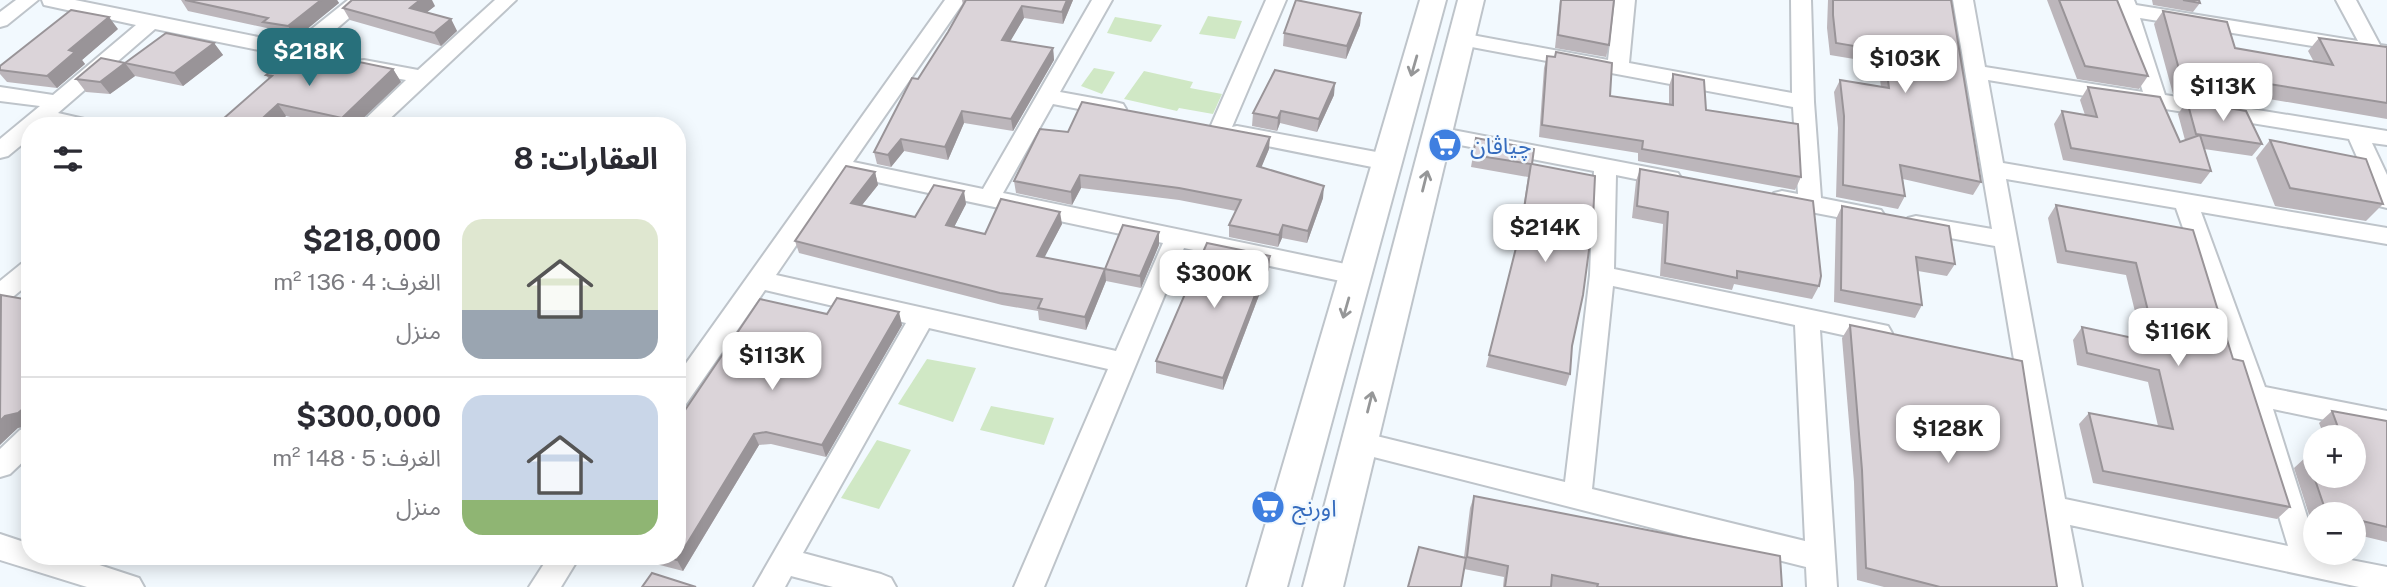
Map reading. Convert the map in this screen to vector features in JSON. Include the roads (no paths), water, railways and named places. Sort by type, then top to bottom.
[{"type":"street","points":[[0,20],[28,0]]},
{"type":"street","points":[[296,52],[360,0]]},
{"type":"street","points":[[379,117],[506,0]]},
{"type":"street","points":[[686,384],[955,0]]},
{"type":"street","points":[[990,197],[1102,0]]},
{"type":"street","points":[[1220,130],[1276,0]]},
{"type":"street","points":[[1267,587],[1433,0]]},
{"type":"street","points":[[1324,587],[1471,0]]},
{"type":"street","points":[[1618,67],[1625,0]]},
{"type":"street","points":[[1801,0],[1803,102],[1810,204]]},
{"type":"street","points":[[1963,0],[2067,587]]},
{"type":"street","points":[[2346,0],[2380,51]]},
{"type":"street","points":[[51,1],[422,77]]},
{"type":"street","points":[[2156,100],[2126,5],[2380,51]]},
{"type":"street","points":[[41,117],[152,22]]},
{"type":"street","points":[[1461,39],[1803,102]]},
{"type":"street","points":[[1976,72],[2387,138]]},
{"type":"street","points":[[0,94],[38,117]]},
{"type":"street","points":[[1047,96],[1140,114]]},
{"type":"street","points":[[1193,124],[1387,162]]},
{"type":"street","points":[[2357,133],[2387,200]]},
{"type":"street","points":[[0,151],[21,134]]},
{"type":"street","points":[[1437,134],[1687,181]]},
{"type":"street","points":[[1577,497],[1602,275],[1605,166]]},
{"type":"street","points":[[840,167],[1355,275]]},
{"type":"street","points":[[1993,169],[2387,236]]},
{"type":"street","points":[[1755,194],[2006,240]]},
{"type":"street","points":[[2186,203],[2255,395],[2303,549]]},
{"type":"street","points":[[1028,587],[1177,237]]},
{"type":"street","points":[[1602,275],[1898,337]]},
{"type":"street","points":[[0,294],[21,277]]},
{"type":"street","points":[[759,280],[1124,363]]},
{"type":"street","points":[[769,587],[922,318]]},
{"type":"street","points":[[1807,318],[1822,587]]},
{"type":"street","points":[[2002,359],[2028,364]]},
{"type":"street","points":[[2255,395],[2387,422]]},
{"type":"street","points":[[1360,443],[1822,558]]},
{"type":"street","points":[[0,466],[21,446]]},
{"type":"street","points":[[2054,509],[2303,561]]},
{"type":"street","points":[[1285,525],[1336,536]]},
{"type":"street","points":[[0,547],[21,554]]},
{"type":"street","points":[[784,561],[881,587]]},
{"type":"street","points":[[58,565],[129,587]]},
{"type":"street","points":[[544,587],[560,565]]},
{"type":"street","points":[[2320,565],[2387,580]]},
{"type":"place","name":"چياڤان","points":[[1445,145]]},
{"type":"place","name":"اورنج","points":[[1268,507]]}]
